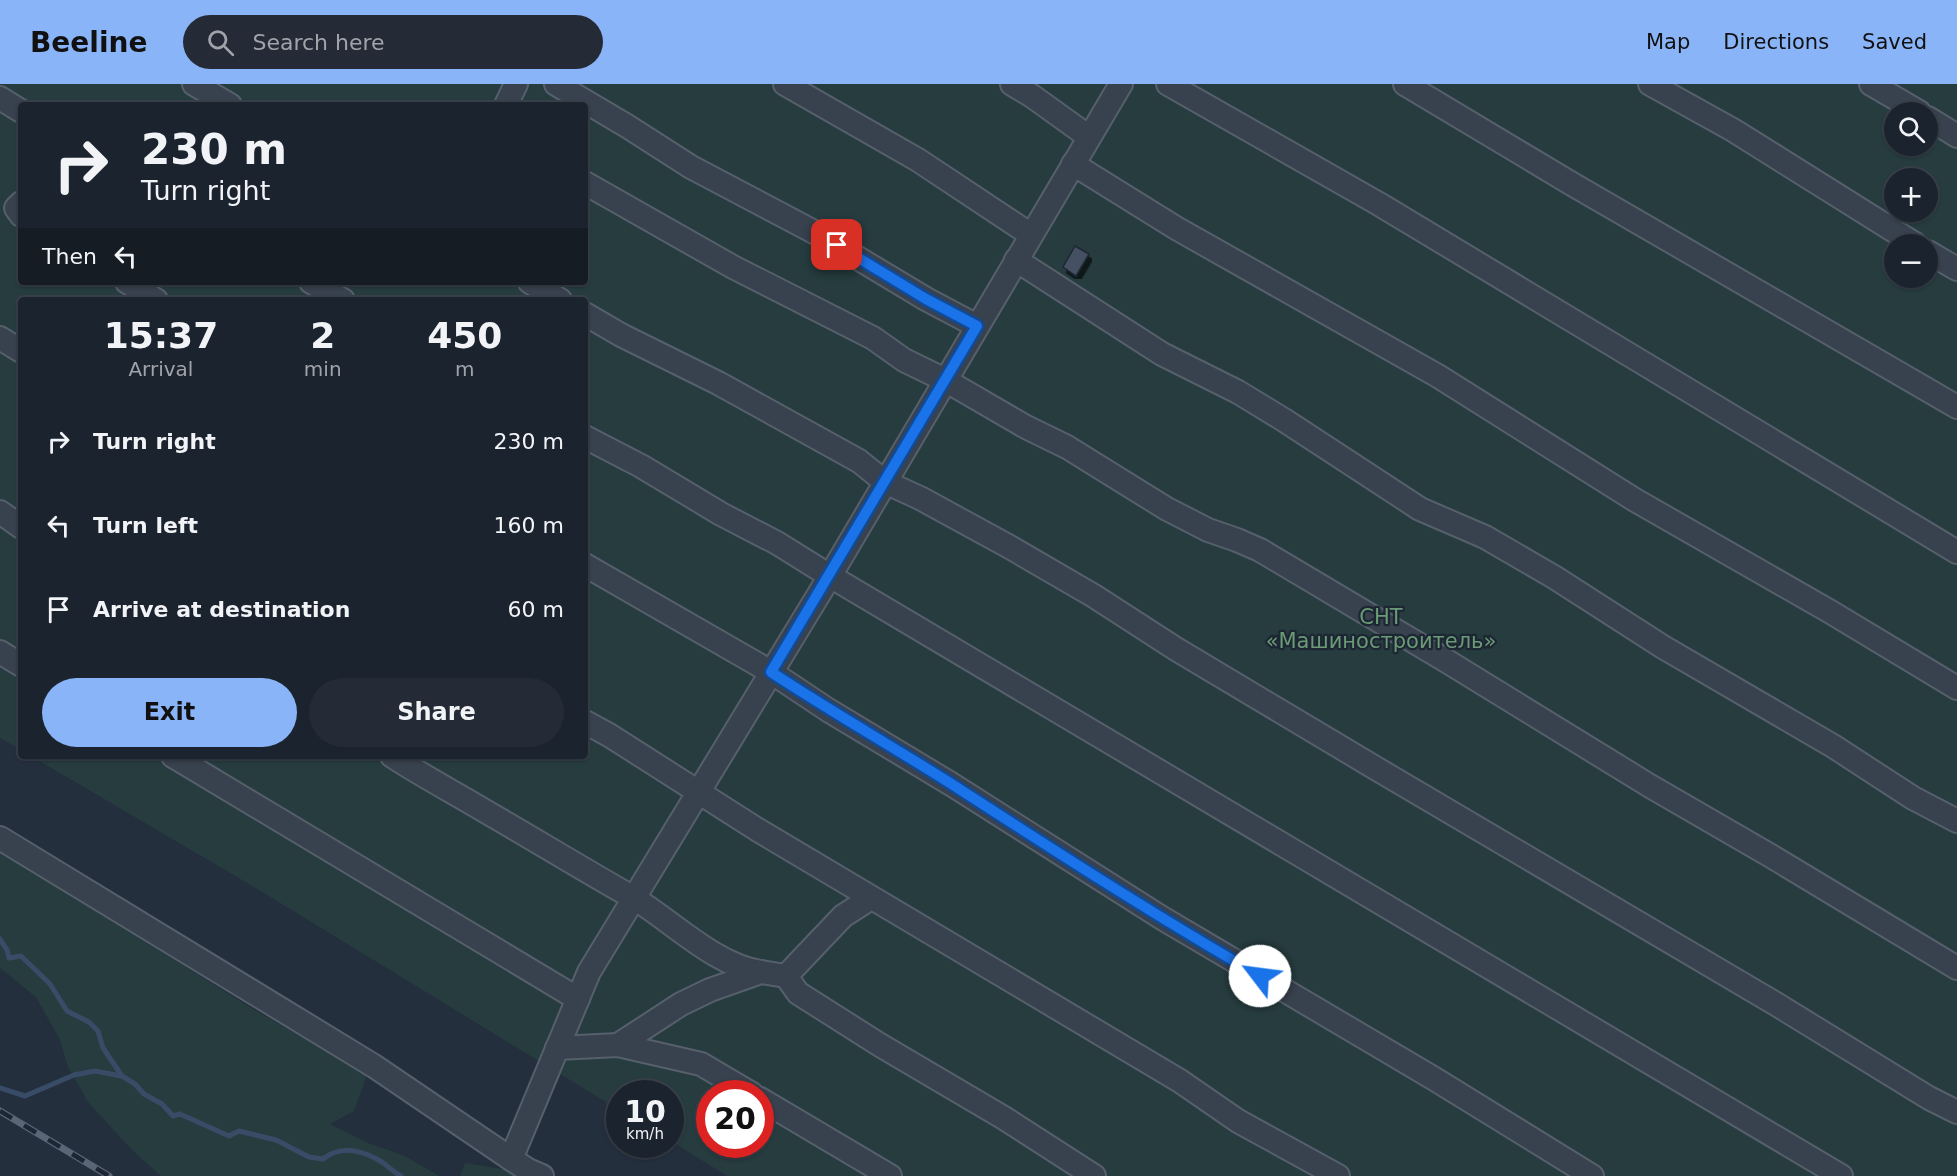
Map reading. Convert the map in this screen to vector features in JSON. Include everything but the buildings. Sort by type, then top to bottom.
[{"type":"lane","points":[[194,84],[225,102]]},
{"type":"lane","points":[[507,102],[516,84]]},
{"type":"lane","points":[[555,84],[586,102]]},
{"type":"lane","points":[[785,84],[918,160],[1031,235]]},
{"type":"lane","points":[[1012,84],[1089,137]]},
{"type":"lane","points":[[512,1159],[589,972],[830,576],[1121,84]]},
{"type":"lane","points":[[1168,84],[1379,204],[1957,552]]},
{"type":"lane","points":[[1405,84],[1582,190],[1957,407]]},
{"type":"lane","points":[[1650,84],[1733,130],[1900,234]]},
{"type":"lane","points":[[1871,84],[1901,102]]},
{"type":"lane","points":[[0,98],[18,109]]},
{"type":"lane","points":[[588,103],[690,167],[816,233],[926,299],[977,326]]},
{"type":"lane","points":[[1938,124],[1957,136]]},
{"type":"lane","points":[[1073,164],[1176,228],[1438,376],[1635,500],[1829,611],[1957,688]]},
{"type":"lane","points":[[588,185],[679,238],[781,293],[873,338],[904,360],[1067,447],[1167,508],[1208,530],[1260,550],[1640,780],[1957,968]]},
{"type":"lane","points":[[1938,258],[1957,269]]},
{"type":"lane","points":[[1016,260],[1162,354],[1238,392],[1284,420],[1420,509],[1485,537],[1554,577],[1663,647],[1833,746],[1913,798],[1957,821]]},
{"type":"lane","points":[[132,285],[151,297]]},
{"type":"lane","points":[[317,285],[338,297]]},
{"type":"lane","points":[[535,285],[555,297]]},
{"type":"lane","points":[[588,316],[793,424],[859,461],[885,482],[979,530],[1094,596],[1176,649],[1766,998],[1929,1098],[1957,1112]]},
{"type":"lane","points":[[0,338],[18,349]]},
{"type":"lane","points":[[588,439],[777,543],[1841,1176]]},
{"type":"lane","points":[[0,512],[18,525]]},
{"type":"lane","points":[[588,568],[771,672],[828,710],[951,784],[1162,918],[1433,1078],[1592,1176]]},
{"type":"lane","points":[[0,652],[18,662]]},
{"type":"lane","points":[[588,724],[871,898],[1170,1075],[1238,1120],[1338,1176]]},
{"type":"lane","points":[[178,759],[578,999]]},
{"type":"lane","points":[[397,759],[633,898],[678,931],[718,955],[751,970],[786,976],[798,993],[880,1045],[1004,1118],[1094,1176]]},
{"type":"lane","points":[[0,838],[374,1066],[528,1170],[542,1176]]},
{"type":"lane","points":[[786,976],[843,916],[871,898]]},
{"type":"lane","points":[[618,1045],[681,1004],[710,990],[761,972]]},
{"type":"lane","points":[[557,1048],[618,1045],[701,1064],[728,1080]]},
{"type":"lane","points":[[774,1107],[890,1176]]},
{"type":"green space","name":"СНТ «Машиностроитель»","points":[[0,84],[1957,84],[1957,1176],[727,1176],[698,1158],[774,1158],[774,1080],[696,1080],[696,1157],[684,1149],[684,1080],[606,1080],[606,1102],[254,887],[36,759],[588,759],[588,297],[18,297],[18,748],[0,738]]},
{"type":"green space","points":[[0,851],[248,1006],[367,1075],[354,1111],[330,1124],[368,1143],[405,1156],[439,1176],[161,1176],[132,1150],[88,1102],[68,1067],[60,1040],[36,997],[0,968]]},
{"type":"green space","points":[[465,1163],[534,1174],[541,1176],[460,1176]]},
{"type":"waterway","points":[[0,939],[9,958],[21,956],[50,984],[67,1011],[89,1022],[98,1031],[103,1048],[122,1076],[135,1084],[144,1094],[162,1104],[173,1116],[180,1114],[229,1136],[239,1131],[276,1140],[309,1157],[323,1159],[330,1154],[345,1150],[360,1152],[382,1162],[401,1176]]},
{"type":"waterway","points":[[0,1088],[25,1096],[74,1075],[95,1071],[121,1076]]},
{"type":"railway","points":[[0,1111],[109,1176]]},
{"type":"route","points":[[837,245],[926,299],[977,326],[771,672],[1092,875],[1260,976]]}]
